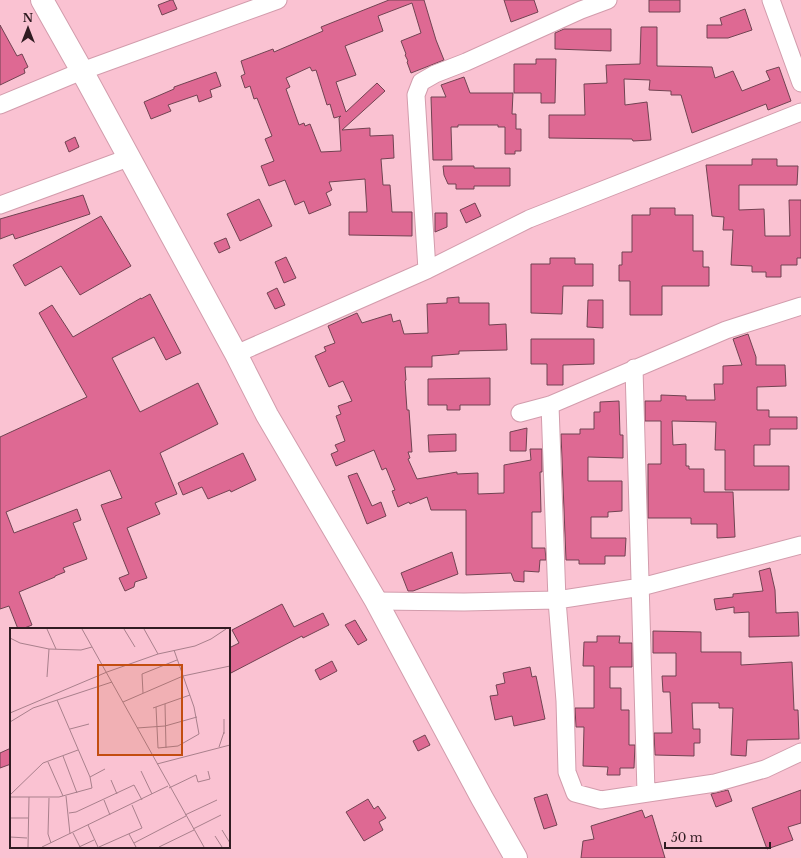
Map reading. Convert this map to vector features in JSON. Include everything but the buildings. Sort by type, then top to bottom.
[{"type":"street","points":[[42,0],[236,354],[267,415],[376,602],[516,858]]},
{"type":"street","points":[[0,105],[82,71],[278,0]]},
{"type":"street","points":[[427,270],[416,95],[421,82],[435,74],[466,62],[581,10],[608,0]]},
{"type":"street","points":[[770,0],[801,82]]},
{"type":"street","points":[[236,354],[427,270],[529,219],[801,112]]},
{"type":"street","points":[[0,205],[128,158]]},
{"type":"street","points":[[520,414],[550,405],[726,330],[801,306]]},
{"type":"street","points":[[634,368],[646,793]]},
{"type":"street","points":[[550,405],[558,600],[565,701],[567,772],[575,793],[601,800],[715,783],[765,769],[801,752]]},
{"type":"street","points":[[376,602],[558,600],[641,587],[801,545]]}]
